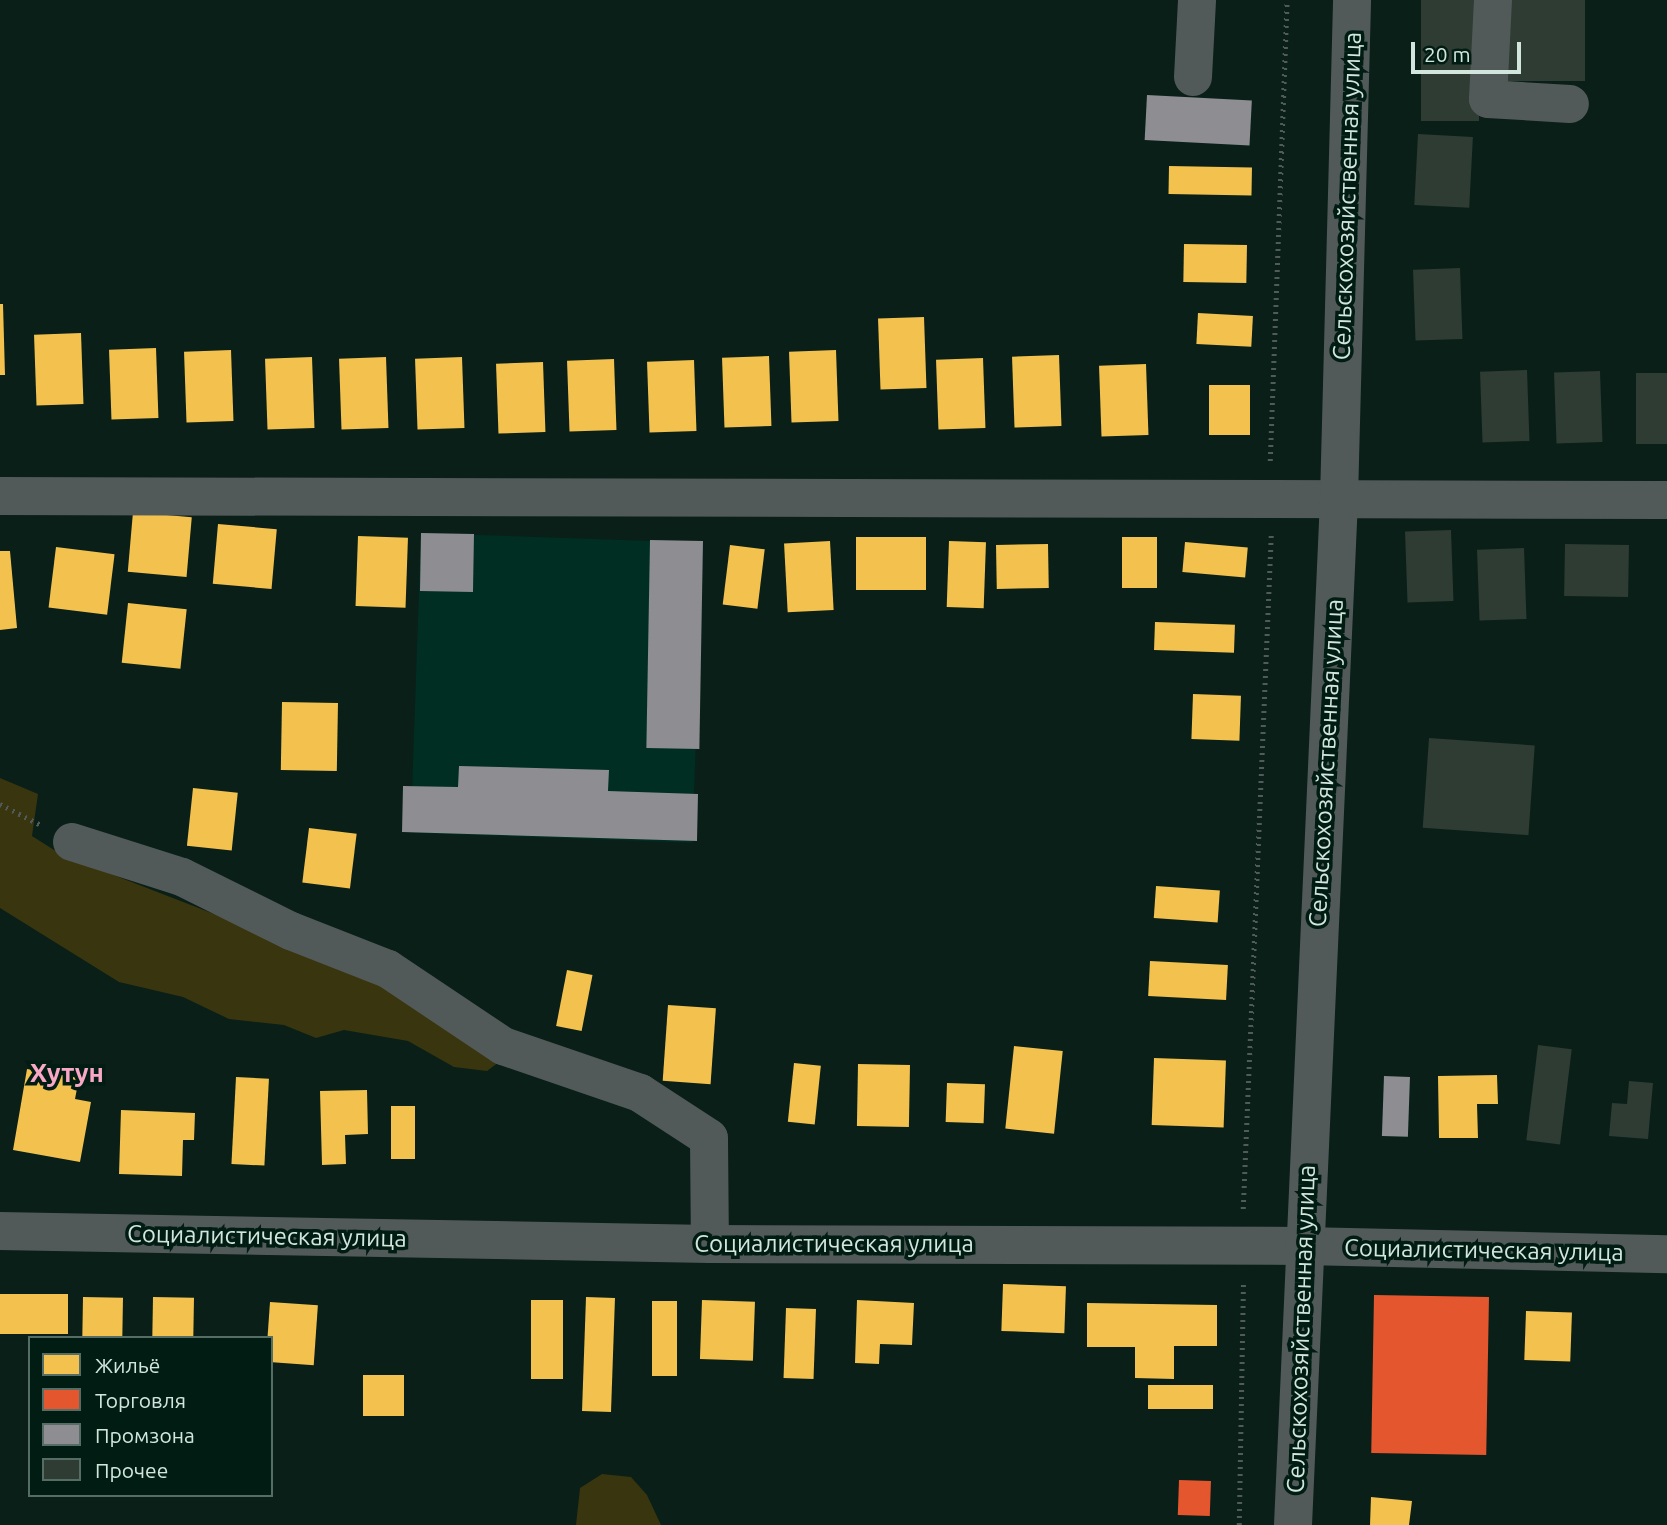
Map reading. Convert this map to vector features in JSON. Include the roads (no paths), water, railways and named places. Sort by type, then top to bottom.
[{"type":"street","points":[[1192,77],[1197,0]]},
{"type":"street","name":"Сельскохозяйственная улица","points":[[1293,1525],[1339,499],[1352,0]]},
{"type":"street","points":[[1493,0],[1488,99],[1570,104]]},
{"type":"street","points":[[0,496],[1667,500]]},
{"type":"street","points":[[72,842],[182,877],[292,931],[388,969],[503,1046],[640,1093],[709,1138],[710,1244]]},
{"type":"street","name":"Социалистическая улица","points":[[0,1231],[710,1244],[1243,1245],[1667,1254]]},
{"type":"district","name":"Хутун","points":[[67,1073]]}]
